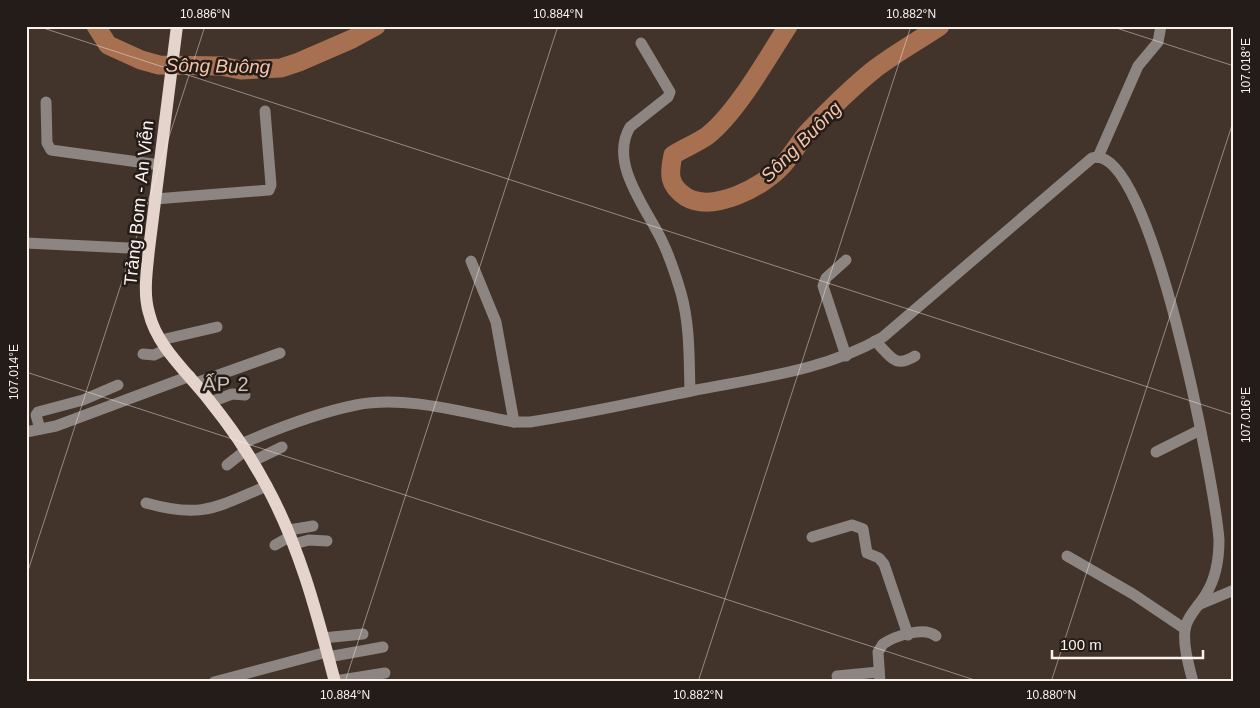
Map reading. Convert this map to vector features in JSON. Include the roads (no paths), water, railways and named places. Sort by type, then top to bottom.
[{"type":"main road","name":"Trảng Bom - An Viễn","points":[[177,26],[149,249],[146,278],[147,305],[152,323],[164,344],[211,402],[247,452],[267,486],[291,537],[311,590],[335,682]]},
{"type":"street","points":[[1098,157],[1138,66],[1158,42],[1161,26]]},
{"type":"street","points":[[641,43],[670,92],[668,97],[630,126],[627,132],[625,147],[627,168],[636,192],[663,243],[681,293],[687,323],[690,391]]},
{"type":"street","points":[[46,102],[47,143],[51,150],[160,165]]},
{"type":"street","points":[[155,199],[269,190],[272,185],[265,111]]},
{"type":"street","points":[[227,465],[286,425],[357,405],[398,403],[426,406],[514,422],[563,417],[760,378],[846,356],[875,341],[1092,158],[1098,157],[1111,163],[1123,180],[1136,204],[1163,269],[1183,346],[1212,483],[1218,547],[1213,580],[1185,629],[1188,661],[1193,682]]},
{"type":"street","points":[[26,243],[149,249]]},
{"type":"street","points":[[846,260],[826,278],[823,286],[846,356]]},
{"type":"street","points":[[471,261],[496,322],[514,422]]},
{"type":"street","points":[[143,354],[154,356],[164,344],[217,327]]},
{"type":"street","points":[[875,341],[897,362],[904,362],[915,356]]},
{"type":"street","points":[[26,432],[280,353]]},
{"type":"street","points":[[40,429],[36,415],[38,412],[83,400],[117,382],[123,401]]},
{"type":"street","points":[[211,402],[232,394],[245,395]]},
{"type":"street","points":[[1156,452],[1200,430]]},
{"type":"street","points":[[247,452],[282,447]]},
{"type":"street","points":[[146,503],[192,512],[220,506],[267,486]]},
{"type":"street","points":[[812,537],[852,525],[863,529],[867,553],[879,558],[884,564],[908,635]]},
{"type":"street","points":[[275,545],[313,526]]},
{"type":"street","points":[[291,537],[327,541]]},
{"type":"street","points":[[1067,556],[1133,594],[1185,629]]},
{"type":"street","points":[[1198,605],[1234,590]]},
{"type":"street","points":[[837,676],[880,677],[878,652],[883,644],[922,631],[931,632],[936,636]]},
{"type":"street","points":[[323,638],[363,634]]},
{"type":"street","points":[[214,682],[328,654],[383,647]]},
{"type":"street","points":[[335,682],[384,673]]},
{"type":"waterway","name":"Sông Buông","points":[[96,26],[108,45],[141,60],[159,65],[221,66],[241,70],[281,68],[352,39],[376,26]]},
{"type":"waterway","name":"Sông Buông","points":[[788,26],[751,84],[729,114],[707,136],[673,155],[671,179],[680,193],[686,197],[697,201],[723,200],[763,182],[782,166],[807,133],[858,83],[884,62],[940,26]]},
{"type":"district","name":"ẤP 2","points":[[226,384]]}]
